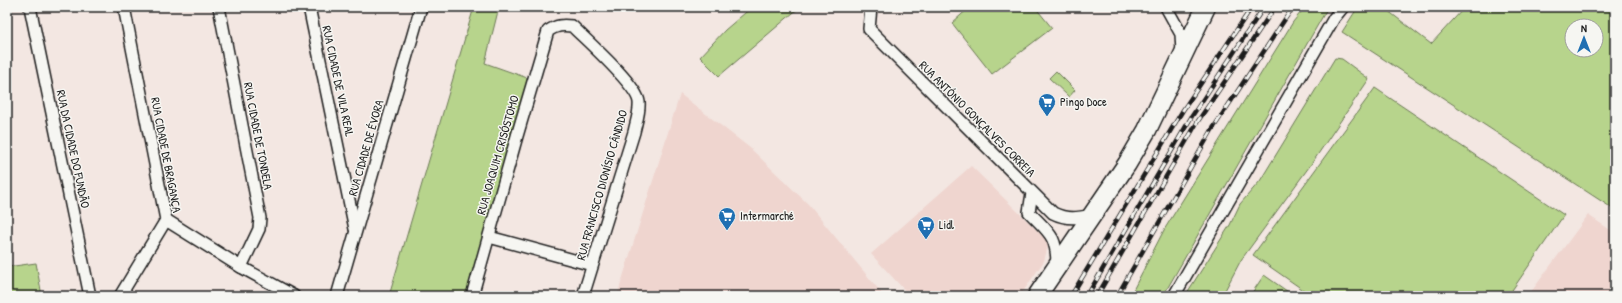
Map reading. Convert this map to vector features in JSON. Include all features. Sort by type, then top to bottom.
[{"type":"main road","points":[[1037,296],[1093,215],[1135,150],[1206,7]]},
{"type":"street","name":"RUA DA CIDADE DO FUNDÃO","points":[[30,7],[90,296]]},
{"type":"street","name":"RUA CIDADE DE BRAGANÇA","points":[[120,296],[166,220],[124,7]]},
{"type":"street","name":"RUA CIDADE DE TONDELA","points":[[219,7],[260,218],[259,229],[241,267]]},
{"type":"street","name":"RUA CIDADE DE VILA REAL","points":[[310,7],[356,231]]},
{"type":"street","name":"RUA CIDADE DE ÉVORA","points":[[337,296],[421,7]]},
{"type":"street","name":"RUA ANTÓNIO GONÇALVES CORREIA","points":[[871,7],[869,29],[1053,213],[1061,217],[1078,218],[1093,215]]},
{"type":"street","points":[[1166,7],[1181,34],[1183,56]]},
{"type":"street","points":[[1174,296],[1334,18],[1343,7]]},
{"type":"street","name":"RUA JOAQUIM CRISÓSTOMO","points":[[472,296],[548,31],[556,25]]},
{"type":"street","name":"RUA FRANCISCO DIONÍSIO CÂNDIDO","points":[[556,25],[572,26],[632,87],[639,101],[638,117],[634,132],[583,296]]},
{"type":"street","points":[[1032,193],[1029,212],[1051,235],[1057,250],[1056,268]]},
{"type":"street","points":[[166,220],[241,267],[294,296]]},
{"type":"street","points":[[489,237],[592,265]]},
{"type":"shaded area","points":[[680,94],[750,148],[808,204],[884,296],[617,296]]},
{"type":"shaded area","points":[[971,166],[1049,242],[1044,261],[1020,296],[910,296],[871,254]]},
{"type":"shaded area","points":[[1588,215],[1615,233],[1615,296],[1528,296]]},
{"type":"green space","points":[[474,7],[499,7],[485,63],[533,80],[467,296],[389,296]]},
{"type":"green space","points":[[752,7],[800,7],[719,76],[700,57],[725,30]]},
{"type":"green space","points":[[970,7],[1035,7],[1052,28],[992,74],[952,23]]},
{"type":"green space","points":[[1305,7],[1328,7],[1163,296],[1130,296],[1164,230],[1293,22]]},
{"type":"green space","points":[[1358,7],[1383,7],[1431,44],[1465,7],[1615,7],[1615,210],[1342,32]]},
{"type":"green space","points":[[1335,58],[1342,59],[1369,79],[1312,163],[1241,260],[1222,296],[1185,296],[1230,225],[1240,204],[1260,181]]},
{"type":"green space","points":[[1056,71],[1075,90],[1069,97],[1049,78]]},
{"type":"green space","points":[[1375,88],[1564,215],[1508,296],[1312,296],[1253,255]]},
{"type":"green space","points":[[36,263],[42,296],[7,296],[7,267]]},
{"type":"green space","points":[[1264,275],[1294,296],[1250,296]]},
{"type":"railway","points":[[1071,296],[1183,110],[1252,7]]},
{"type":"railway","points":[[1087,296],[1192,116],[1264,7]]},
{"type":"railway","points":[[1097,296],[1198,121],[1275,7]]},
{"type":"railway","points":[[1117,296],[1212,130],[1293,7]]},
{"type":"place","name":"Pingo Doce","points":[[1047,117]]},
{"type":"place","name":"Intermarché","points":[[727,231]]},
{"type":"place","name":"Lidl","points":[[926,240]]}]
